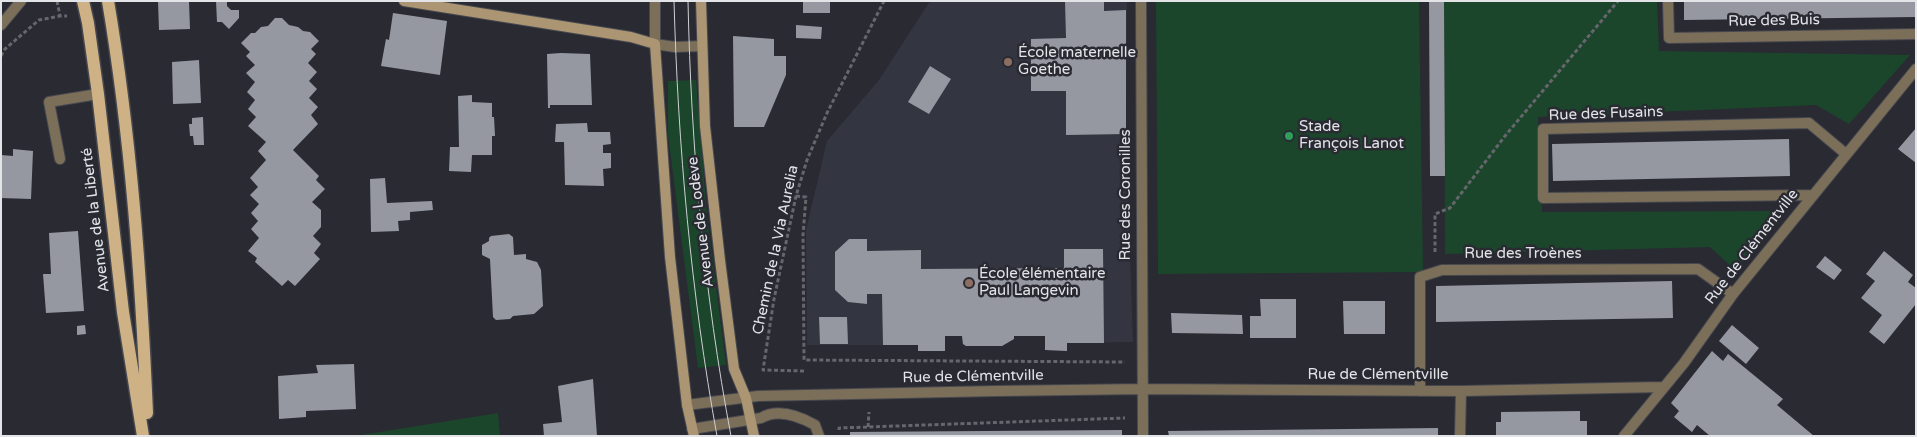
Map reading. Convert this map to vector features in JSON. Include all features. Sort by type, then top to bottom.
[{"type":"main road","name":"Avenue de la Liberté","points":[[83,1],[98,94],[123,312],[143,436]]},
{"type":"main road","points":[[108,1],[127,131],[143,326],[148,436]]},
{"type":"street","points":[[1,25],[21,1]]},
{"type":"street","points":[[404,1],[631,37],[655,44],[675,47],[702,46]]},
{"type":"street","name":"Avenue de Lodève","points":[[655,1],[655,44],[670,257],[687,405],[693,432]]},
{"type":"street","name":"Avenue de Lodève","points":[[701,1],[705,126],[720,260],[734,369],[746,398],[754,436]]},
{"type":"street","name":"Rue des Coronilles","points":[[1141,1],[1143,436]]},
{"type":"street","name":"Rue des Buis","points":[[1668,1],[1669,38],[1916,34]]},
{"type":"street","name":"Rue de Clémentville","points":[[687,405],[746,398],[784,396],[1142,389],[1461,391],[1662,388],[1684,363],[1733,294],[1916,69]]},
{"type":"street","points":[[60,159],[49,102],[98,94]]},
{"type":"street","name":"Rue des Fusains","points":[[1812,195],[1543,198],[1543,129],[1809,123],[1846,154]]},
{"type":"street","name":"Rue des Troènes","points":[[1435,272],[1442,270],[1698,269],[1733,294]]},
{"type":"street","points":[[1420,391],[1420,277],[1435,272]]},
{"type":"street","points":[[1624,436],[1662,388]]},
{"type":"street","points":[[1460,436],[1461,391]]},
{"type":"street","points":[[693,432],[761,418],[769,413],[802,418],[815,425],[820,436]]},
{"type":"path","name":"Chemin de la Via Aurelia","points":[[804,371],[763,370],[774,299],[796,196],[807,160],[827,113],[884,1]]},
{"type":"path","points":[[1435,272],[1434,214],[1450,208],[1505,136],[1618,1]]},
{"type":"path","points":[[1,56],[39,20],[60,16]]},
{"type":"path","points":[[796,196],[806,198],[803,235],[804,360],[1142,362]]},
{"type":"path","points":[[864,412],[869,412],[868,427]]},
{"type":"path","points":[[839,428],[1143,417]]},
{"type":"shaded area","name":"École élémentaire Paul Langevin","points":[[930,1],[1127,1],[1126,134],[1133,342],[1067,343],[1067,351],[1045,350],[1045,336],[1014,336],[1014,339],[1002,346],[966,346],[962,344],[962,336],[945,336],[945,351],[918,351],[918,345],[807,345],[806,230],[827,141],[879,80]]},
{"type":"green space","name":"Stade François Lanot","points":[[1156,1],[1419,1],[1423,272],[1158,274]]},
{"type":"green space","points":[[1444,1],[1657,1],[1659,51],[1910,55],[1849,124],[1816,105],[1538,117],[1542,212],[1776,211],[1736,271],[1710,247],[1445,254]]},
{"type":"green space","points":[[696,80],[707,216],[726,365],[698,368],[668,135],[668,81]]},
{"type":"green space","points":[[498,413],[500,436],[355,436]]},
{"type":"building","points":[[158,1],[189,1],[190,29],[159,30]]},
{"type":"building","points":[[216,1],[227,1],[227,6],[231,10],[239,10],[239,18],[229,29],[222,22],[217,22]]},
{"type":"building","points":[[803,1],[830,1],[830,13],[803,13]]},
{"type":"building","points":[[1065,1],[1104,1],[1104,11],[1126,10],[1126,134],[1066,135],[1066,91],[1031,91],[1031,39],[1066,38]]},
{"type":"building","points":[[1429,1],[1444,1],[1445,176],[1430,176]]},
{"type":"building","points":[[1684,1],[1916,1],[1916,17],[1684,20]]},
{"type":"building","points":[[393,13],[447,21],[440,75],[381,66],[386,39],[389,40]]},
{"type":"building","points":[[275,18],[282,18],[289,25],[310,32],[319,41],[311,49],[316,54],[308,63],[317,72],[309,81],[317,89],[309,98],[318,107],[311,115],[318,124],[293,150],[319,176],[316,180],[325,189],[312,202],[321,210],[321,227],[313,236],[321,244],[314,253],[320,259],[295,286],[288,280],[282,286],[255,262],[257,258],[248,251],[259,238],[251,229],[258,221],[251,213],[259,204],[250,195],[258,187],[250,178],[266,160],[258,151],[266,142],[248,126],[256,117],[248,109],[255,100],[247,92],[255,82],[246,73],[255,65],[246,56],[250,52],[241,43],[251,33],[255,33],[261,27],[268,26]]},
{"type":"building","points":[[796,25],[822,27],[821,39],[796,38]]},
{"type":"building","points":[[733,36],[774,39],[774,56],[786,56],[786,75],[764,127],[734,127]]},
{"type":"building","points":[[547,54],[590,54],[592,105],[550,105],[550,108],[548,108]]},
{"type":"building","points":[[199,60],[201,103],[173,104],[172,62]]},
{"type":"building","points":[[930,66],[951,79],[929,114],[908,102]]},
{"type":"building","points":[[472,95],[472,102],[492,103],[495,136],[492,136],[492,155],[472,155],[471,172],[449,171],[450,147],[459,147],[458,96]]},
{"type":"building","points":[[203,117],[204,145],[194,145],[193,136],[190,136],[189,124],[192,124],[192,118]]},
{"type":"building","points":[[587,123],[588,132],[610,132],[611,144],[603,145],[603,153],[611,153],[611,168],[603,169],[604,186],[565,185],[564,142],[555,142],[556,124]]},
{"type":"building","points":[[1916,128],[1916,163],[1898,149]]},
{"type":"building","points":[[1789,139],[1790,176],[1553,181],[1552,144]]},
{"type":"building","points":[[13,149],[33,151],[31,199],[1,198],[1,155],[13,156]]},
{"type":"building","points":[[385,178],[387,203],[432,201],[433,210],[410,212],[410,220],[398,221],[399,231],[371,232],[370,179]]},
{"type":"building","points":[[78,231],[84,311],[46,313],[43,274],[51,274],[49,233]]},
{"type":"building","points":[[509,234],[513,237],[514,255],[526,254],[526,259],[537,262],[541,270],[543,306],[534,314],[496,320],[493,317],[490,259],[482,255],[482,245],[489,241],[491,236]]},
{"type":"building","points":[[849,239],[867,239],[867,251],[921,250],[921,269],[1064,268],[1064,249],[1103,249],[1104,343],[1067,343],[1067,351],[1045,350],[1045,336],[1014,336],[1014,339],[1002,346],[966,346],[963,344],[962,336],[945,336],[945,351],[918,351],[918,345],[883,345],[882,294],[867,294],[867,304],[848,302],[835,290],[835,252]]},
{"type":"building","points":[[1884,251],[1913,275],[1908,282],[1916,288],[1916,304],[1884,344],[1869,332],[1882,315],[1861,298],[1875,281],[1866,274]]},
{"type":"building","points":[[1825,256],[1842,270],[1834,280],[1816,267]]},
{"type":"building","points":[[1672,281],[1673,318],[1436,322],[1436,286]]},
{"type":"building","points":[[1260,299],[1296,299],[1296,338],[1250,338],[1250,316],[1261,316]]},
{"type":"building","points":[[1343,301],[1385,301],[1385,334],[1344,334]]},
{"type":"building","points":[[1171,313],[1242,315],[1243,334],[1172,333]]},
{"type":"building","points":[[819,317],[847,317],[848,344],[820,344]]},
{"type":"building","points":[[85,325],[86,334],[77,335],[77,326]]},
{"type":"building","points":[[1732,325],[1759,348],[1746,364],[1719,341]]},
{"type":"building","points":[[1712,351],[1723,361],[1728,354],[1783,399],[1777,405],[1814,436],[1710,436],[1697,425],[1692,432],[1674,417],[1679,411],[1671,403]]},
{"type":"building","points":[[354,364],[356,409],[306,411],[306,417],[279,419],[278,376],[318,373],[316,365]]},
{"type":"building","points":[[593,379],[597,436],[544,436],[543,424],[562,422],[558,386]]},
{"type":"building","points":[[1580,411],[1580,421],[1587,421],[1587,436],[1496,436],[1496,422],[1501,422],[1501,412]]},
{"type":"building","points":[[1438,428],[1438,436],[1169,436],[1168,431]]},
{"type":"building","points":[[1122,430],[1122,436],[850,436],[850,432]]},
{"type":"tram line","points":[[674,1],[687,219],[700,328],[717,436]]},
{"type":"tram line","points":[[688,1],[692,110],[700,220],[713,328],[731,436]]},
{"type":"place","name":"École maternelle Goethe","points":[[1008,62]]},
{"type":"place","name":"Stade François Lanot","points":[[1289,136]]},
{"type":"place","name":"École élémentaire Paul Langevin","points":[[969,283]]}]
